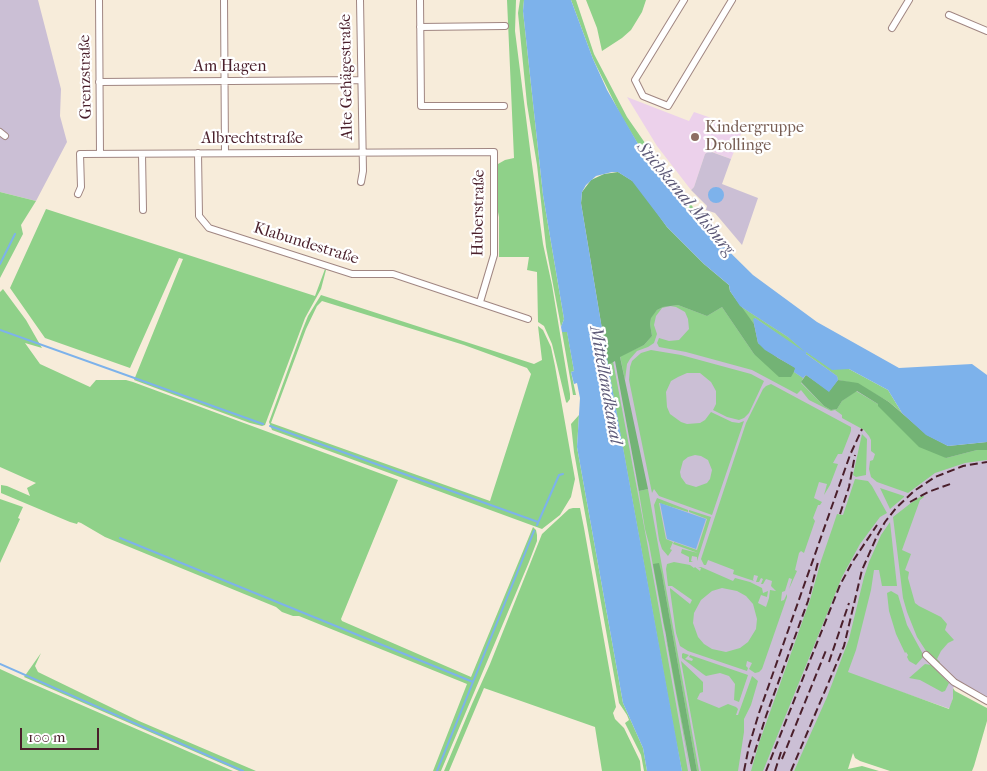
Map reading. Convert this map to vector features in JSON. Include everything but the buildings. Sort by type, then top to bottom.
[{"type":"street","name":"Grenzstraße","points":[[98,0],[100,154]]},
{"type":"street","points":[[224,0],[225,153]]},
{"type":"street","name":"Alte Gehägestraße","points":[[360,0],[362,153]]},
{"type":"street","points":[[420,0],[421,106],[504,106]]},
{"type":"street","points":[[684,0],[635,80],[643,96],[668,106],[732,0]]},
{"type":"street","points":[[892,28],[909,0]]},
{"type":"street","points":[[949,15],[987,31]]},
{"type":"street","points":[[420,27],[505,26]]},
{"type":"street","name":"Am Hagen","points":[[99,82],[361,80]]},
{"type":"street","name":"Albrechtstraße","points":[[78,194],[80,187],[80,154],[494,152]]},
{"type":"street","name":"Huberstraße","points":[[480,302],[494,256],[494,152]]},
{"type":"street","name":"Klabundestraße","points":[[198,153],[199,216],[209,228],[352,274],[393,274],[528,319]]},
{"type":"street","points":[[361,182],[363,171],[362,153]]},
{"type":"street","points":[[142,154],[143,210]]},
{"type":"street","points":[[926,655],[954,682],[987,701]]},
{"type":"shaded area","points":[[0,0],[38,0],[61,89],[60,116],[67,142],[36,201],[0,192]]},
{"type":"shaded area","name":"Kindergruppe Drollinge","points":[[627,97],[689,121],[694,112],[743,129],[731,159],[710,151],[705,154],[694,187],[691,190],[657,146]]},
{"type":"shaded area","points":[[709,151],[731,159],[722,184],[758,198],[742,245],[715,213],[706,210],[707,206],[691,190],[694,187],[705,154]]},
{"type":"shaded area","points":[[581,203],[842,368],[948,446],[987,442],[987,698],[958,682],[953,688],[950,709],[861,678],[802,755],[794,771],[682,771],[608,365]]},
{"type":"green space","points":[[507,0],[516,0],[515,31],[543,244],[552,285],[570,394],[570,399],[567,403],[552,344],[544,326],[538,322],[537,272],[527,270],[529,257],[499,257],[498,164],[514,158]]},
{"type":"green space","points":[[520,0],[524,0],[523,11],[543,195],[564,319],[561,327],[546,247],[537,165],[527,104],[518,13]]},
{"type":"green space","points":[[571,0],[576,0],[594,54],[627,117],[677,189],[700,215],[696,219],[658,174],[620,114],[593,59]]},
{"type":"green space","points":[[586,0],[646,0],[642,12],[631,30],[602,51],[597,28]]},
{"type":"green space","points":[[618,172],[636,183],[667,227],[704,264],[729,285],[730,291],[754,324],[758,343],[778,358],[796,368],[791,377],[779,377],[754,354],[722,307],[707,316],[678,305],[663,307],[657,310],[651,318],[652,336],[644,345],[620,357],[648,489],[639,491],[615,361],[608,365],[581,203],[582,192],[591,180],[604,174]]},
{"type":"green space","points":[[0,192],[36,201],[21,225],[23,234],[0,278]]},
{"type":"green space","points":[[46,209],[315,296],[325,269],[321,289],[305,318],[265,425],[250,423],[134,380],[183,259],[179,258],[130,368],[45,338],[10,288]]},
{"type":"green space","points":[[3,289],[26,320],[42,348],[25,343],[40,364],[90,387],[96,380],[126,380],[133,382],[398,480],[341,619],[342,621],[471,677],[533,527],[536,530],[537,541],[529,562],[441,771],[433,771],[467,684],[299,616],[282,612],[276,607],[105,537],[81,523],[70,522],[1,493],[1,485],[30,496],[27,488],[36,483],[0,467],[0,292]]},
{"type":"green space","points":[[321,295],[534,364],[542,360],[538,326],[543,330],[551,347],[575,479],[571,497],[560,515],[542,529],[272,430],[269,422],[308,316]],"holes":[[[322,301],[464,345],[527,368],[531,374],[490,501],[271,423],[306,329],[317,306]]]},
{"type":"green space","points":[[678,305],[707,316],[722,307],[754,354],[803,378],[801,383],[824,406],[831,410],[837,409],[842,401],[856,391],[878,404],[946,458],[977,450],[987,450],[987,460],[965,463],[935,473],[908,493],[877,482],[871,477],[869,469],[870,461],[873,460],[875,454],[871,451],[869,436],[864,430],[842,418],[842,415],[835,410],[831,411],[809,400],[801,390],[797,394],[752,370],[686,352],[659,347],[657,343],[659,338],[669,341],[679,340],[689,329],[685,312],[670,306]]},
{"type":"green space","points":[[670,306],[662,308],[656,316],[654,325],[657,334],[654,343],[637,351],[630,359],[627,364],[625,380],[620,356],[644,345],[652,336],[651,317],[657,310],[663,307]]},
{"type":"green space","points":[[740,306],[788,337],[805,353],[755,318],[754,324]]},
{"type":"green space","points":[[567,331],[574,371],[571,372],[576,395],[573,395],[562,332]]},
{"type":"green space","points":[[651,350],[681,355],[751,374],[764,381],[749,413],[739,420],[727,417],[713,410],[716,404],[716,391],[711,382],[700,373],[687,373],[678,377],[671,381],[666,392],[667,407],[670,414],[681,422],[687,424],[700,423],[711,412],[732,422],[739,423],[744,421],[712,515],[659,496],[654,489],[652,493],[629,380],[632,361],[641,353]],"holes":[[[695,455],[708,460],[712,470],[710,479],[707,483],[696,487],[686,484],[680,472],[683,461]]]},
{"type":"green space","points":[[806,352],[834,369],[849,369],[888,390],[902,413],[889,402],[858,384],[838,380],[837,376]]},
{"type":"green space","points":[[613,361],[688,771],[682,771],[675,736],[608,365]]},
{"type":"green space","points":[[806,375],[829,391],[838,380],[858,383],[889,402],[927,435],[948,446],[987,442],[987,450],[977,450],[946,458],[919,447],[878,404],[857,391],[842,401],[837,409],[831,410],[824,406],[801,382]]},
{"type":"green space","points":[[771,384],[851,427],[851,431],[842,454],[838,454],[833,463],[838,464],[824,495],[827,484],[819,482],[814,498],[822,502],[818,505],[813,518],[815,521],[804,553],[801,551],[799,553],[795,570],[797,571],[789,589],[792,579],[789,578],[785,591],[782,592],[781,601],[784,600],[787,594],[787,597],[762,669],[755,673],[749,669],[752,663],[747,661],[747,671],[688,651],[680,646],[676,633],[670,588],[690,604],[692,600],[672,586],[668,586],[666,569],[667,564],[674,562],[690,565],[700,571],[701,568],[698,567],[701,567],[733,581],[735,578],[750,582],[762,588],[763,593],[768,591],[767,597],[761,595],[758,603],[766,607],[770,590],[776,591],[771,586],[772,581],[766,579],[761,584],[763,579],[761,578],[759,582],[756,582],[758,576],[754,575],[754,581],[733,574],[734,570],[708,560],[706,565],[704,565],[701,559],[746,423],[766,386]],"holes":[[[722,588],[737,591],[746,596],[753,604],[757,619],[756,629],[748,642],[740,648],[726,652],[712,649],[698,637],[693,623],[694,613],[701,600],[712,591]]]},
{"type":"green space","points":[[579,415],[577,447],[623,703],[643,748],[647,771],[644,771],[641,755],[625,723],[629,720],[627,715],[619,703],[574,452],[571,424]]},
{"type":"green space","points":[[862,434],[867,439],[866,475],[856,477],[853,475]]},
{"type":"green space","points":[[633,456],[639,491],[648,489],[699,771],[697,771],[662,575],[665,632],[645,529]]},
{"type":"green space","points":[[855,479],[868,481],[887,513],[880,517],[860,544],[842,577],[763,771],[751,771],[759,743],[810,600],[837,514],[843,515]]},
{"type":"green space","points":[[880,488],[904,496],[904,497],[890,509]]},
{"type":"green space","points":[[923,495],[924,497],[920,500],[902,550],[911,554],[905,570],[909,572],[908,578],[915,603],[941,617],[947,624],[945,630],[954,640],[948,643],[941,651],[937,659],[940,662],[938,665],[917,637],[907,612],[903,598],[893,517]]},
{"type":"green space","points":[[657,498],[688,510],[688,512],[659,503],[666,539],[673,542],[670,549],[672,550],[668,556],[662,549],[659,540],[654,505]]},
{"type":"green space","points":[[0,499],[23,507],[18,518],[20,519],[0,563]]},
{"type":"green space","points":[[580,508],[584,528],[616,707],[613,713],[615,719],[624,728],[640,761],[641,771],[602,771],[595,727],[484,688],[449,771],[444,771],[490,664],[542,534],[569,509]]},
{"type":"green space","points":[[689,510],[711,517],[697,561],[697,557],[692,556],[691,561],[693,562],[689,562],[689,557],[681,553],[682,549],[698,553],[673,544],[674,542],[697,550],[707,519],[689,512]]},
{"type":"green space","points":[[890,522],[897,586],[882,586],[879,570],[874,570],[856,650],[848,672],[949,709],[953,698],[953,688],[955,691],[987,708],[987,721],[974,766],[972,771],[890,771],[860,761],[855,758],[853,753],[848,769],[862,766],[879,771],[794,771],[827,697],[849,639],[869,562],[881,535]]},
{"type":"green space","points":[[659,563],[697,771],[691,771],[678,701],[653,564]]},
{"type":"green space","points":[[891,591],[898,595],[907,625],[924,656],[916,665],[909,661],[908,655],[905,653],[896,634],[889,611],[887,593]]},
{"type":"green space","points":[[665,634],[673,666],[690,771]]},
{"type":"green space","points":[[41,653],[35,666],[38,672],[139,721],[256,771],[239,771],[24,677]]},
{"type":"green space","points":[[683,653],[689,655],[685,659],[692,661],[693,659],[689,657],[690,655],[748,675],[739,702],[734,700],[735,684],[729,676],[720,673],[706,676],[682,658]]},
{"type":"green space","points":[[681,661],[703,682],[703,692],[700,693],[697,699],[719,708],[728,704],[736,707],[738,709],[736,715],[738,715],[752,676],[758,681],[751,705],[744,719],[738,771],[701,771]]},
{"type":"green space","points":[[925,664],[931,665],[949,683],[945,691],[942,692],[920,680],[909,678]]},
{"type":"green space","points":[[0,669],[24,680],[233,771],[0,771]]},
{"type":"water","name":"Mittellandkanal","points":[[524,0],[571,0],[607,90],[641,149],[685,208],[753,275],[817,322],[899,368],[972,364],[987,375],[987,442],[948,446],[926,435],[902,413],[888,390],[849,369],[832,370],[806,352],[806,354],[837,376],[838,380],[829,392],[806,375],[803,378],[794,372],[795,368],[765,350],[758,343],[753,319],[755,318],[805,352],[788,337],[740,306],[730,291],[729,285],[704,264],[667,227],[632,181],[618,172],[612,172],[596,176],[586,185],[582,192],[581,203],[608,365],[682,771],[647,771],[643,748],[623,703],[577,447],[580,398],[577,383],[574,384],[571,372],[574,371],[567,332],[562,332],[561,327],[564,319],[543,195],[523,11]]},
{"type":"water","points":[[716,187],[722,189],[724,195],[722,201],[716,203],[710,201],[708,195],[710,189]]},
{"type":"water","points":[[660,503],[706,519],[696,549],[667,539]]},
{"type":"waterway","points":[[0,264],[15,234]]},
{"type":"waterway","points":[[0,330],[263,424]]},
{"type":"waterway","points":[[270,426],[538,522]]},
{"type":"waterway","points":[[537,525],[559,475],[563,474]]},
{"type":"waterway","points":[[437,771],[534,531]]},
{"type":"waterway","points":[[120,538],[473,682]]},
{"type":"waterway","points":[[0,664],[243,771]]},
{"type":"railway","points":[[744,771],[759,713],[850,455],[862,429]]},
{"type":"railway","points":[[840,514],[849,487],[855,455]]},
{"type":"railway","points":[[791,771],[844,646],[862,570],[885,522],[896,508],[914,491],[935,477],[963,466],[987,462]]},
{"type":"railway","points":[[910,502],[928,492],[953,483]]},
{"type":"railway","points":[[766,771],[840,585],[853,561],[877,525]]},
{"type":"railway","points":[[751,764],[766,716],[808,601],[818,562]]},
{"type":"railway","points":[[829,662],[849,603]]},
{"type":"railway","points":[[782,759],[827,648]]},
{"type":"railway","points":[[775,771],[781,752]]},
{"type":"place","name":"Kindergruppe Drollinge","points":[[695,137]]},
{"type":"water label","name":"Stichkanal Misburg","points":[[685,199]]}]
